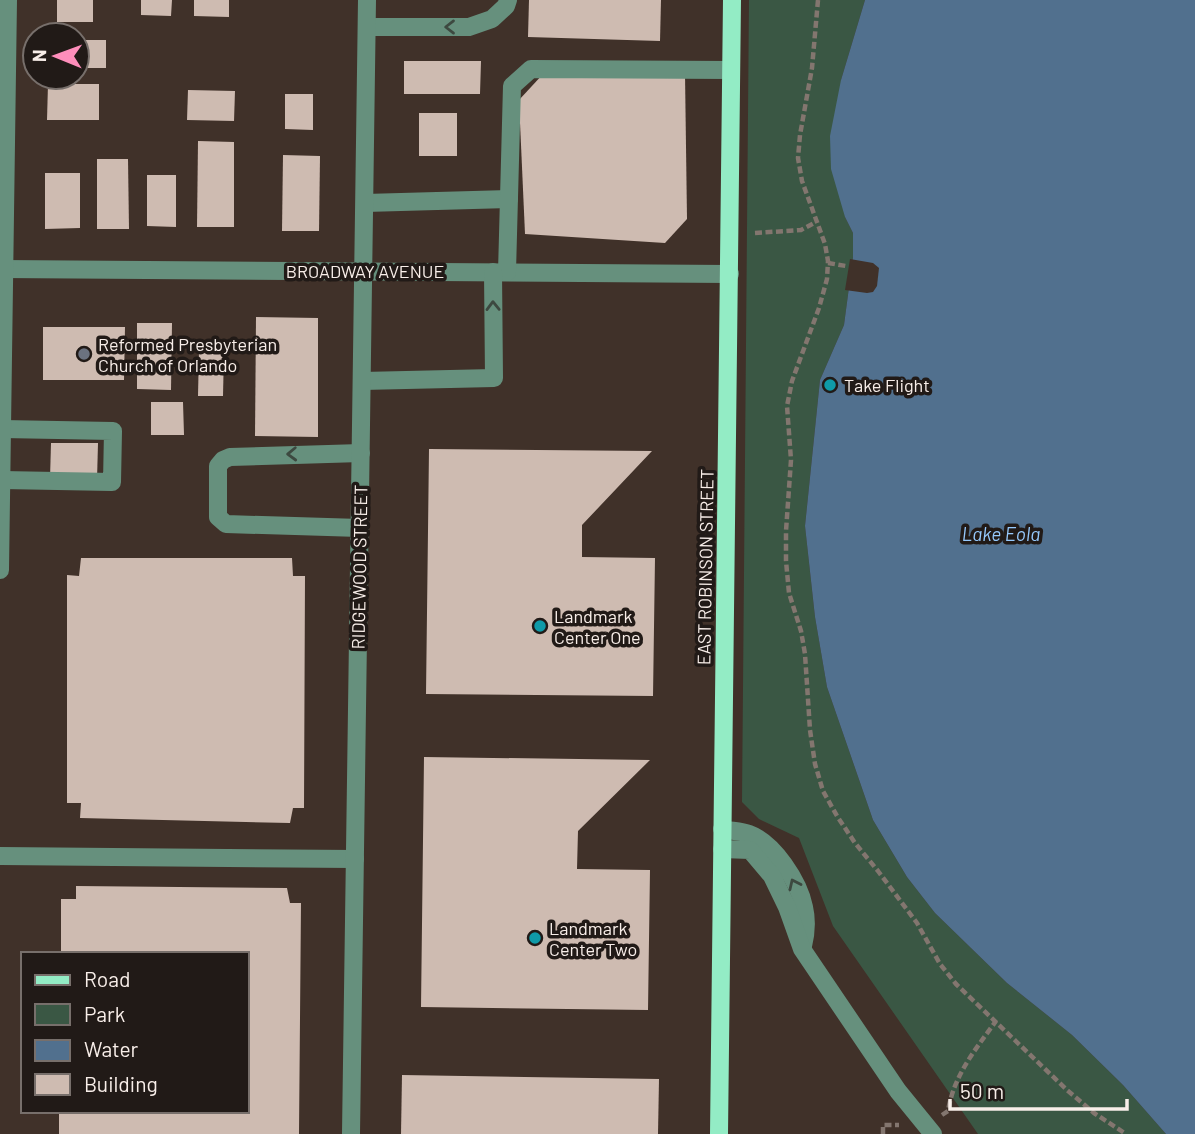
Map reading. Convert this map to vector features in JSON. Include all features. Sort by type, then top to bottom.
[{"type":"main road","name":"EAST ROBINSON STREET","points":[[719,1134],[732,0]]},
{"type":"street","points":[[0,570],[8,0]]},
{"type":"street","name":"RIDGEWOOD STREET","points":[[351,1134],[367,0]]},
{"type":"street","points":[[367,27],[469,27],[492,19],[506,6],[508,0]]},
{"type":"street","points":[[362,381],[494,378],[494,341],[509,199],[512,86],[530,69],[731,70]]},
{"type":"street","points":[[365,203],[509,199]]},
{"type":"street","name":"BROADWAY AVENUE","points":[[3,270],[730,274]]},
{"type":"street","points":[[2,429],[113,431],[113,482],[2,480]]},
{"type":"street","points":[[360,453],[230,457],[218,466],[218,517],[226,524],[360,528]]},
{"type":"street","points":[[722,829],[750,835],[770,848],[787,869],[804,909],[805,937],[802,949]]},
{"type":"street","points":[[722,849],[750,850],[772,876],[802,949],[898,1091],[935,1126]]},
{"type":"street","points":[[0,856],[355,859]]},
{"type":"path","points":[[818,0],[813,68],[798,158],[802,181],[825,244],[828,263],[819,309],[792,382],[787,406],[791,460],[786,531],[789,593],[805,654],[815,764],[823,791],[837,816],[917,923],[940,964],[956,984],[1067,1090],[1094,1113],[1126,1134]]},
{"type":"path","points":[[755,233],[802,230],[816,222]]},
{"type":"path","points":[[828,263],[846,266]]},
{"type":"path","points":[[935,1126],[948,1111],[950,1096],[959,1074],[996,1021]]},
{"type":"path","points":[[883,1134],[883,1125],[904,1125]]},
{"type":"green space","points":[[749,0],[865,0],[841,80],[845,217],[853,233],[853,257],[844,325],[820,380],[805,526],[815,617],[827,687],[873,820],[907,877],[935,913],[1007,983],[1072,1035],[1123,1085],[1166,1134],[978,1134],[833,926],[799,838],[759,819],[742,802]]},
{"type":"water","name":"Lake Eola","points":[[865,0],[1195,0],[1195,1134],[1166,1134],[1123,1085],[1072,1035],[1007,983],[935,913],[907,877],[873,820],[827,687],[815,617],[805,526],[820,380],[844,325],[853,257],[853,233],[845,217],[831,169],[830,136],[841,80]]},
{"type":"pier","points":[[850,259],[873,263],[879,268],[877,286],[873,292],[845,290]]},
{"type":"building","points":[[57,0],[93,0],[93,22],[57,21]]},
{"type":"building","points":[[141,0],[172,0],[171,16],[141,15]]},
{"type":"building","points":[[194,0],[229,0],[229,17],[194,16]]},
{"type":"building","points":[[529,0],[661,0],[660,41],[528,37]]},
{"type":"building","points":[[91,40],[106,40],[106,68],[91,68]]},
{"type":"building","points":[[404,61],[481,61],[480,94],[404,94]]},
{"type":"building","points":[[544,73],[685,74],[687,219],[665,243],[525,234],[519,100]]},
{"type":"building","points":[[91,84],[99,84],[99,120],[47,120],[48,91],[91,91]]},
{"type":"building","points":[[188,90],[235,91],[234,121],[187,120]]},
{"type":"building","points":[[285,94],[313,94],[313,130],[285,129]]},
{"type":"building","points":[[419,113],[457,113],[457,156],[419,156]]},
{"type":"building","points":[[198,141],[234,142],[234,227],[197,227]]},
{"type":"building","points":[[283,155],[320,156],[319,231],[282,231]]},
{"type":"building","points":[[97,159],[128,159],[129,229],[97,229]]},
{"type":"building","points":[[45,173],[80,173],[80,228],[45,229]]},
{"type":"building","points":[[147,175],[176,175],[176,227],[147,226]]},
{"type":"building","points":[[256,317],[318,318],[318,437],[255,436]]},
{"type":"building","points":[[137,323],[172,323],[171,390],[137,389]]},
{"type":"building","name":"Reformed Presbyterian Church of Orlando","points":[[43,327],[125,327],[124,380],[43,380]]},
{"type":"building","points":[[199,350],[224,350],[223,396],[198,396]]},
{"type":"building","points":[[151,402],[183,402],[184,435],[151,435]]},
{"type":"building","points":[[51,443],[98,443],[97,480],[50,479]]},
{"type":"building","name":"Landmark Center One","points":[[429,449],[652,451],[582,525],[582,557],[655,558],[653,696],[426,694]]},
{"type":"building","points":[[81,558],[292,558],[293,576],[305,576],[304,808],[293,808],[290,823],[80,818],[81,803],[67,803],[67,575],[79,576]]},
{"type":"building","name":"Landmark Center Two","points":[[424,757],[650,760],[578,831],[577,869],[650,870],[648,1010],[421,1007]]},
{"type":"building","points":[[76,886],[287,888],[290,903],[301,903],[299,1134],[59,1134],[59,1113],[248,1113],[248,952],[61,952],[61,899],[76,899]]},
{"type":"building","points":[[402,1075],[659,1079],[658,1134],[401,1134]]},
{"type":"place","name":"Reformed Presbyterian Church of Orlando","points":[[84,354]]},
{"type":"place","name":"Take Flight","points":[[830,385]]},
{"type":"place","name":"Landmark Center One","points":[[540,626]]},
{"type":"place","name":"Landmark Center Two","points":[[535,938]]}]
